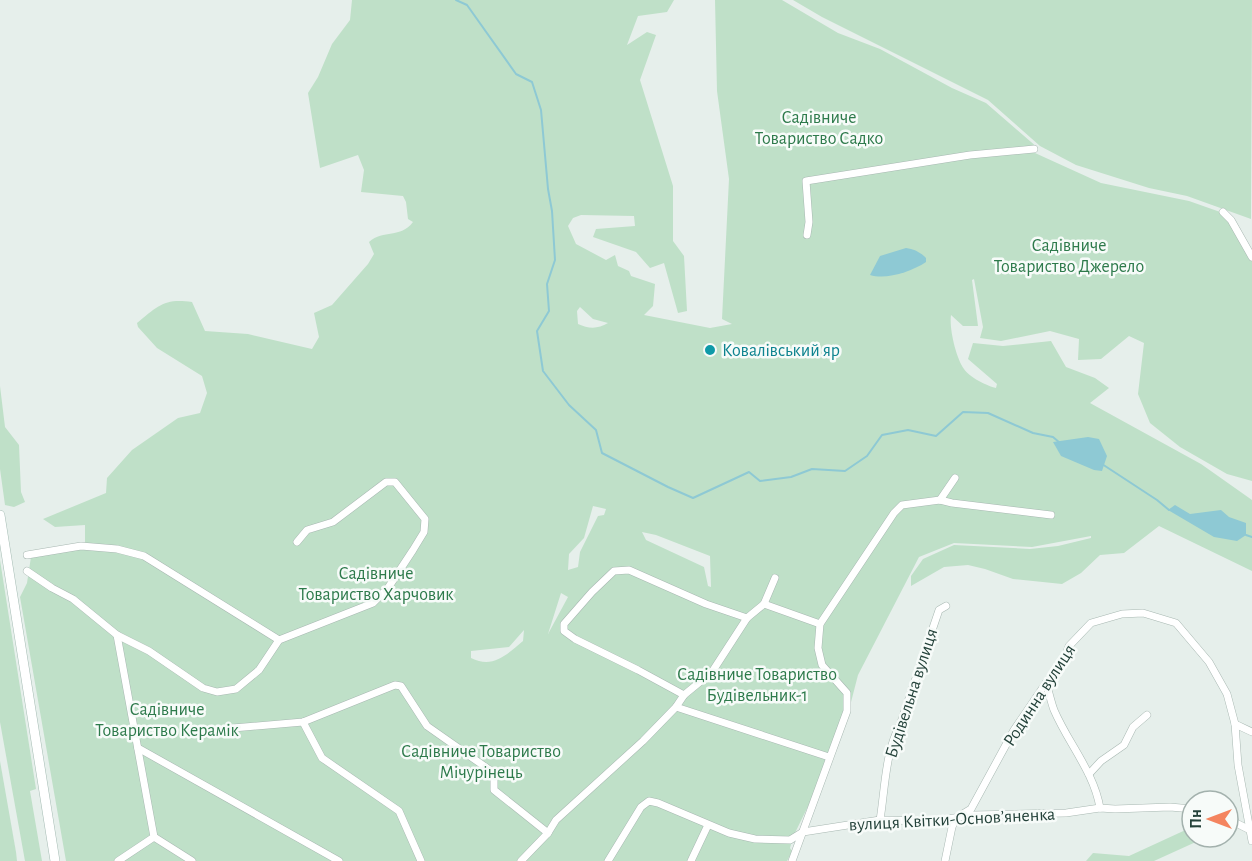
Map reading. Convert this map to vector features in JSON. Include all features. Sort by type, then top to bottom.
[{"type":"main road","points":[[0,515],[55,861]]},
{"type":"street","points":[[807,235],[809,222],[806,181],[946,159],[1034,149]]},
{"type":"street","points":[[1223,212],[1231,220],[1252,257]]},
{"type":"street","points":[[940,500],[955,478]]},
{"type":"street","points":[[27,571],[52,588],[73,598],[117,635],[149,651],[203,688],[217,692],[236,689],[260,670],[279,640],[373,603],[388,588],[413,550],[424,532],[425,519],[395,482],[386,483],[333,522],[306,530],[297,542]]},
{"type":"street","points":[[792,861],[846,711],[848,693],[822,665],[818,648],[820,624],[845,584],[902,505],[940,500],[1051,515]]},
{"type":"street","points":[[27,555],[81,546],[117,549],[144,556],[279,640]]},
{"type":"street","points":[[684,695],[575,639],[564,631],[564,624],[614,571],[629,570],[706,604],[747,618]]},
{"type":"street","points":[[521,861],[548,833],[556,820],[643,741],[676,707],[684,695],[712,672],[747,618],[764,604],[775,578]]},
{"type":"street","points":[[764,604],[820,624]]},
{"type":"street","name":"Будівельна вулиця","points":[[880,820],[886,770],[895,735],[939,610],[946,606]]},
{"type":"street","name":"Родинна вулиця","points":[[956,818],[971,809],[1014,730],[1046,683],[1058,671],[1069,646],[1091,623],[1122,614],[1143,613],[1176,623],[1209,662],[1227,694],[1235,724],[1238,765],[1252,841]]},
{"type":"street","points":[[117,635],[154,837],[192,861]]},
{"type":"street","points":[[1046,683],[1054,709],[1089,774],[1100,808]]},
{"type":"street","points":[[233,728],[303,722],[395,684],[401,686],[427,726],[494,772],[495,790],[548,833]]},
{"type":"street","points":[[676,707],[829,757]]},
{"type":"street","points":[[1089,774],[1101,761],[1124,745],[1133,727],[1147,715]]},
{"type":"street","points":[[303,722],[322,758],[399,811],[421,861]]},
{"type":"street","points":[[1235,724],[1252,732]]},
{"type":"street","points":[[138,748],[339,861]]},
{"type":"street","name":"вулиця Квітки-Основʼяненка","points":[[608,861],[641,807],[649,801],[729,833],[755,839],[790,840],[803,832],[880,820],[934,821],[974,815],[1066,813],[1100,808],[1114,810],[1180,807]]},
{"type":"street","points":[[945,861],[956,818]]},
{"type":"street","points":[[692,861],[708,825]]},
{"type":"street","points":[[118,861],[154,837]]},
{"type":"green space","points":[[352,0],[674,0],[667,12],[638,16],[627,45],[647,32],[656,35],[640,80],[673,186],[673,241],[684,256],[687,311],[678,313],[664,263],[650,268],[636,252],[593,237],[596,229],[635,226],[634,216],[581,215],[573,218],[568,226],[576,244],[606,260],[615,255],[618,266],[629,271],[631,276],[655,284],[653,306],[644,315],[710,328],[732,324],[722,319],[729,179],[717,91],[715,0],[782,0],[838,33],[880,49],[952,88],[986,103],[1038,148],[1035,153],[1101,183],[1189,201],[1223,213],[1252,259],[1252,481],[1227,474],[1180,447],[1150,423],[1138,394],[1144,343],[1129,336],[1101,359],[1078,360],[1079,339],[1050,331],[1001,341],[980,338],[983,327],[974,279],[972,280],[978,326],[963,326],[951,315],[951,327],[956,351],[964,369],[978,381],[996,388],[997,384],[968,359],[973,343],[1003,346],[1051,341],[1066,367],[1095,378],[1109,388],[1090,403],[1201,464],[1252,500],[1252,571],[1159,526],[1124,553],[1100,555],[1081,573],[1062,584],[1013,579],[968,565],[944,567],[911,586],[911,576],[923,559],[954,545],[1030,549],[1058,546],[1091,538],[1091,536],[1032,547],[954,543],[919,557],[858,675],[850,706],[813,796],[793,837],[790,848],[792,851],[787,861],[66,861],[20,597],[27,583],[31,557],[85,547],[85,525],[55,527],[43,519],[106,493],[107,478],[132,450],[178,418],[200,413],[207,393],[202,376],[157,348],[137,323],[168,302],[192,302],[205,331],[248,334],[312,349],[319,337],[314,313],[332,305],[368,264],[374,254],[369,242],[380,236],[403,230],[413,222],[408,219],[403,196],[361,192],[364,170],[358,155],[320,168],[308,93],[318,77],[332,44],[350,20]],"holes":[[[580,307],[593,319],[608,323],[597,327],[582,326],[578,324],[577,311]],[[593,506],[606,509],[604,515],[598,516],[580,552],[578,567],[568,570],[569,554],[584,538]],[[642,532],[656,535],[710,556],[711,587],[708,586],[704,567],[646,540]],[[561,593],[568,597],[548,634]],[[524,630],[523,641],[499,659],[479,661],[471,658],[471,651],[509,647]]]},
{"type":"green space","points":[[793,0],[1252,0],[1251,219],[1187,196],[1149,188],[1076,165],[1040,146],[988,100],[822,17]]},
{"type":"green space","points":[[0,386],[5,427],[19,445],[21,492],[25,502],[14,507],[5,505],[0,469]]},
{"type":"green space","points":[[0,560],[36,789],[30,791],[42,861],[25,861],[0,722]]},
{"type":"green space","points":[[0,761],[16,852],[17,861],[0,861]]},
{"type":"green space","points":[[1180,833],[1180,849],[1154,861],[1086,861],[1093,853],[1129,856]]},
{"type":"water","points":[[906,248],[921,254],[926,258],[926,262],[898,274],[870,275],[880,256]]},
{"type":"water","points":[[1088,437],[1099,439],[1107,456],[1102,471],[1094,470],[1061,456],[1053,442]]},
{"type":"water","points":[[1175,505],[1190,514],[1221,510],[1229,517],[1246,523],[1246,535],[1237,541],[1214,537],[1168,510]]},
{"type":"waterway","points":[[456,0],[467,5],[516,74],[532,82],[541,110],[555,260],[547,284],[549,311],[537,331],[543,371],[569,405],[596,430],[602,453],[693,498],[749,472],[760,481],[791,477],[812,469],[845,471],[867,456],[882,435],[908,430],[936,436],[963,412],[988,413],[1033,433],[1053,437],[1060,443]]},
{"type":"waterway","points":[[1102,464],[1169,510]]},
{"type":"waterway","points":[[1246,535],[1252,537]]},
{"type":"place","name":"Ковалівський яр","points":[[710,350]]},
{"type":"park label","name":"Садівниче Товариство Садко","points":[[819,127]]},
{"type":"park label","name":"Садівниче Товариство Джерело","points":[[1069,255]]},
{"type":"park label","name":"Садівниче Товариство Харчовик","points":[[376,583]]},
{"type":"park label","name":"Садівниче Товариство Будівельник-1","points":[[757,684]]},
{"type":"park label","name":"Садівниче Товариство Керамік","points":[[167,719]]},
{"type":"park label","name":"Садівниче Товариство Мічурінець","points":[[481,762]]}]
